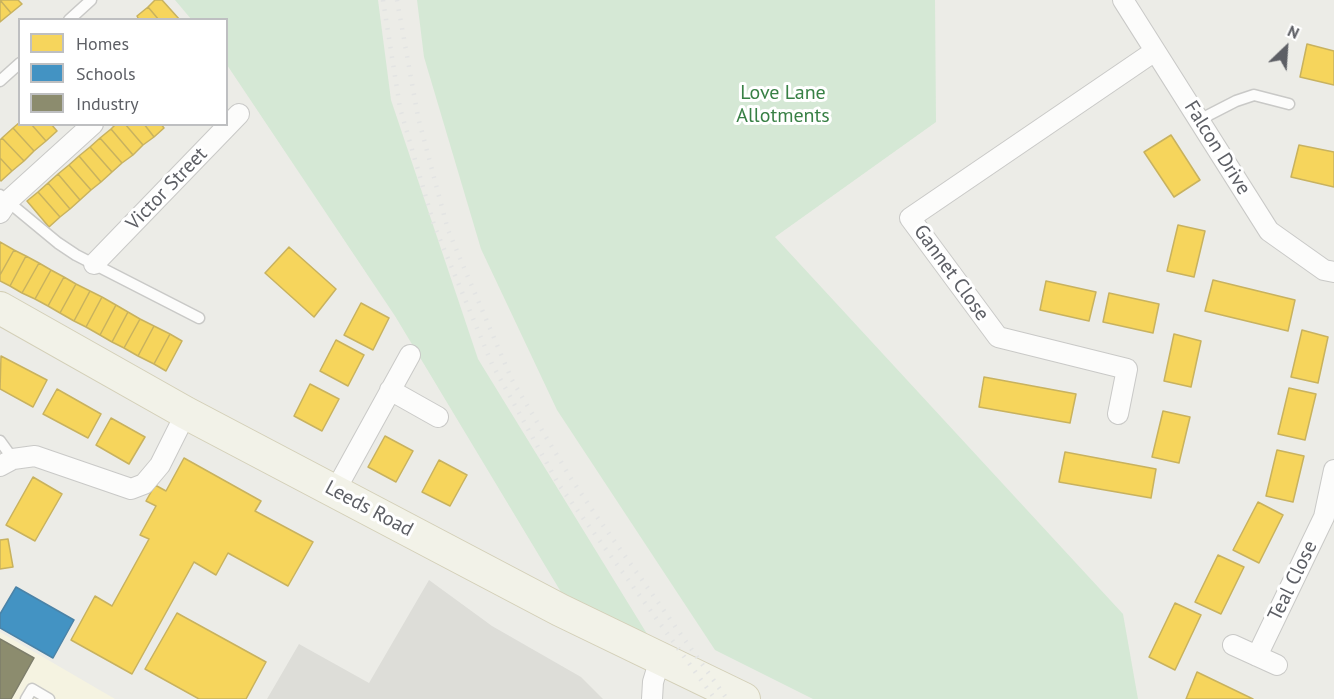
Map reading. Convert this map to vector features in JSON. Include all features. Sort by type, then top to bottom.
[{"type":"main road","name":"Leeds Road","points":[[0,308],[186,413],[560,610],[744,699]]},
{"type":"street","name":"Falcon Drive","points":[[1123,0],[1269,231],[1324,270],[1334,272]]},
{"type":"street","name":"Gannet Close","points":[[1118,414],[1127,369],[998,337],[910,218],[1155,51]]},
{"type":"street","name":"Victor Street","points":[[228,125],[239,114]]},
{"type":"street","points":[[3,203],[91,126]]},
{"type":"street","name":"Victor Street","points":[[94,264],[227,126]]},
{"type":"street","points":[[335,491],[410,355]]},
{"type":"street","points":[[390,390],[438,417]]},
{"type":"street","points":[[6,462],[35,456],[131,489],[144,484],[160,465],[186,413]]},
{"type":"street","name":"Teal Close","points":[[1257,656],[1324,517],[1334,470]]},
{"type":"street","points":[[1233,645],[1277,665]]},
{"type":"street","points":[[652,699],[653,682],[660,659]]},
{"type":"lane","points":[[71,18],[91,0]]},
{"type":"lane","points":[[0,81],[18,65]]},
{"type":"lane","points":[[1199,120],[1236,101],[1254,95],[1289,104]]},
{"type":"lane","points":[[3,203],[58,243],[199,318]]},
{"type":"lane","points":[[0,441],[6,462]]},
{"type":"lane","points":[[26,699],[32,689],[49,699]]},
{"type":"shaded area","points":[[429,580],[492,626],[581,677],[603,699],[267,699],[299,644],[369,683]]},
{"type":"shaded area","points":[[0,632],[115,699],[0,699]]},
{"type":"green space","points":[[175,0],[378,0],[391,100],[478,359],[652,642],[561,592],[395,316],[228,66],[228,18],[190,18]]},
{"type":"green space","name":"Love Lane Allotments","points":[[417,0],[935,0],[936,122],[775,237],[1123,614],[1138,699],[813,699],[715,650],[557,410],[481,249],[424,57]]},
{"type":"building: Homes","points":[[0,0],[18,0],[22,4],[11,13]]},
{"type":"building: Homes","points":[[0,0],[11,13],[0,22]]},
{"type":"building: Homes","points":[[155,0],[162,0],[178,18],[157,18],[148,7]]},
{"type":"building: Homes","points":[[148,7],[157,18],[138,18],[137,16]]},
{"type":"building: Homes","points":[[1307,44],[1334,51],[1334,85],[1300,77]]},
{"type":"building: Homes","points":[[18,124],[18,126],[33,126],[46,141],[34,151],[13,128]]},
{"type":"building: Homes","points":[[33,126],[53,126],[57,131],[46,141]]},
{"type":"building: Homes","points":[[114,126],[127,126],[143,145],[133,155],[111,129]]},
{"type":"building: Homes","points":[[127,126],[146,126],[154,137],[143,145]]},
{"type":"building: Homes","points":[[146,126],[162,126],[164,128],[154,137]]},
{"type":"building: Homes","points":[[13,128],[34,151],[24,161],[2,138]]},
{"type":"building: Homes","points":[[111,129],[133,155],[122,163],[100,138]]},
{"type":"building: Homes","points":[[1171,135],[1200,180],[1174,197],[1144,152]]},
{"type":"building: Homes","points":[[2,138],[24,161],[12,171],[0,158]]},
{"type":"building: Homes","points":[[100,138],[122,163],[112,172],[90,147]]},
{"type":"building: Homes","points":[[1299,145],[1334,152],[1334,187],[1291,177]]},
{"type":"building: Homes","points":[[90,147],[112,172],[101,182],[79,156]]},
{"type":"building: Homes","points":[[79,156],[101,182],[91,190],[69,165]]},
{"type":"building: Homes","points":[[0,158],[12,171],[1,181],[0,180]]},
{"type":"building: Homes","points":[[69,165],[91,190],[80,200],[58,174]]},
{"type":"building: Homes","points":[[58,174],[80,200],[70,209],[48,183]]},
{"type":"building: Homes","points":[[48,183],[70,209],[60,217],[38,192]]},
{"type":"building: Homes","points":[[38,192],[60,217],[49,227],[27,201]]},
{"type":"building: Homes","points":[[1178,225],[1205,231],[1194,277],[1167,271]]},
{"type":"building: Homes","points":[[0,242],[14,250],[0,275]]},
{"type":"building: Homes","points":[[289,247],[336,289],[314,317],[265,273]]},
{"type":"building: Homes","points":[[14,250],[26,256],[10,286],[0,281],[0,275]]},
{"type":"building: Homes","points":[[26,256],[39,263],[22,293],[10,286]]},
{"type":"building: Homes","points":[[39,263],[51,270],[35,299],[22,293]]},
{"type":"building: Homes","points":[[51,270],[64,277],[48,306],[35,299]]},
{"type":"building: Homes","points":[[64,277],[76,284],[60,313],[48,306]]},
{"type":"building: Homes","points":[[1213,280],[1295,300],[1288,331],[1205,311]]},
{"type":"building: Homes","points":[[1046,281],[1096,292],[1089,321],[1040,310]]},
{"type":"building: Homes","points":[[76,284],[90,291],[74,321],[60,313]]},
{"type":"building: Homes","points":[[90,291],[102,297],[86,327],[74,321]]},
{"type":"building: Homes","points":[[1109,293],[1159,304],[1153,333],[1103,322]]},
{"type":"building: Homes","points":[[102,297],[116,305],[100,335],[86,327]]},
{"type":"building: Homes","points":[[361,303],[389,318],[373,350],[344,335]]},
{"type":"building: Homes","points":[[116,305],[128,312],[112,342],[100,335]]},
{"type":"building: Homes","points":[[128,312],[140,319],[124,348],[112,342]]},
{"type":"building: Homes","points":[[140,319],[154,326],[138,356],[124,348]]},
{"type":"building: Homes","points":[[154,326],[170,334],[154,364],[138,356]]},
{"type":"building: Homes","points":[[1302,330],[1328,337],[1318,383],[1291,377]]},
{"type":"building: Homes","points":[[170,334],[182,341],[166,371],[154,364]]},
{"type":"building: Homes","points":[[1174,334],[1201,341],[1191,387],[1164,381]]},
{"type":"building: Homes","points":[[336,340],[364,355],[348,386],[320,371]]},
{"type":"building: Homes","points":[[1,356],[47,380],[33,407],[0,389]]},
{"type":"building: Homes","points":[[984,377],[1076,394],[1070,423],[979,407]]},
{"type":"building: Homes","points":[[310,384],[339,399],[322,431],[294,416]]},
{"type":"building: Homes","points":[[1289,388],[1316,394],[1305,440],[1278,434]]},
{"type":"building: Homes","points":[[57,389],[101,414],[88,438],[43,414]]},
{"type":"building: Homes","points":[[1163,411],[1190,417],[1179,463],[1152,457]]},
{"type":"building: Homes","points":[[111,418],[145,437],[129,464],[96,445]]},
{"type":"building: Homes","points":[[385,436],[413,451],[396,482],[368,467]]},
{"type":"building: Homes","points":[[1277,450],[1304,456],[1293,502],[1266,496]]},
{"type":"building: Homes","points":[[1065,452],[1156,469],[1151,498],[1059,482]]},
{"type":"building: Homes","points":[[184,458],[261,501],[255,511],[313,542],[288,586],[228,553],[216,575],[194,562],[132,674],[71,640],[95,596],[112,606],[149,539],[140,535],[156,506],[146,501],[155,485],[166,491]]},
{"type":"building: Homes","points":[[439,460],[467,475],[450,506],[422,492]]},
{"type":"building: Homes","points":[[33,477],[62,494],[35,541],[6,525]]},
{"type":"building: Homes","points":[[1258,502],[1283,515],[1259,563],[1233,550]]},
{"type":"building: Homes","points":[[8,539],[13,567],[0,569],[0,540]]},
{"type":"building: Homes","points":[[1218,555],[1244,567],[1221,614],[1195,602]]},
{"type":"building: Homes","points":[[1175,603],[1201,615],[1175,670],[1149,657]]},
{"type":"building: Homes","points":[[177,613],[266,662],[246,699],[199,699],[145,669]]},
{"type":"building: Homes","points":[[1197,672],[1253,699],[1186,699]]},
{"type":"building: Schools","points":[[16,587],[74,620],[53,658],[0,628],[0,614]]},
{"type":"building: Industry","points":[[0,639],[34,658],[11,699],[0,699]]},
{"type":"railway","points":[[383,0],[400,108],[434,225],[492,364],[559,485],[715,699]]},
{"type":"railway","points":[[397,0],[418,117],[448,230],[512,380],[570,477],[727,699]]}]
